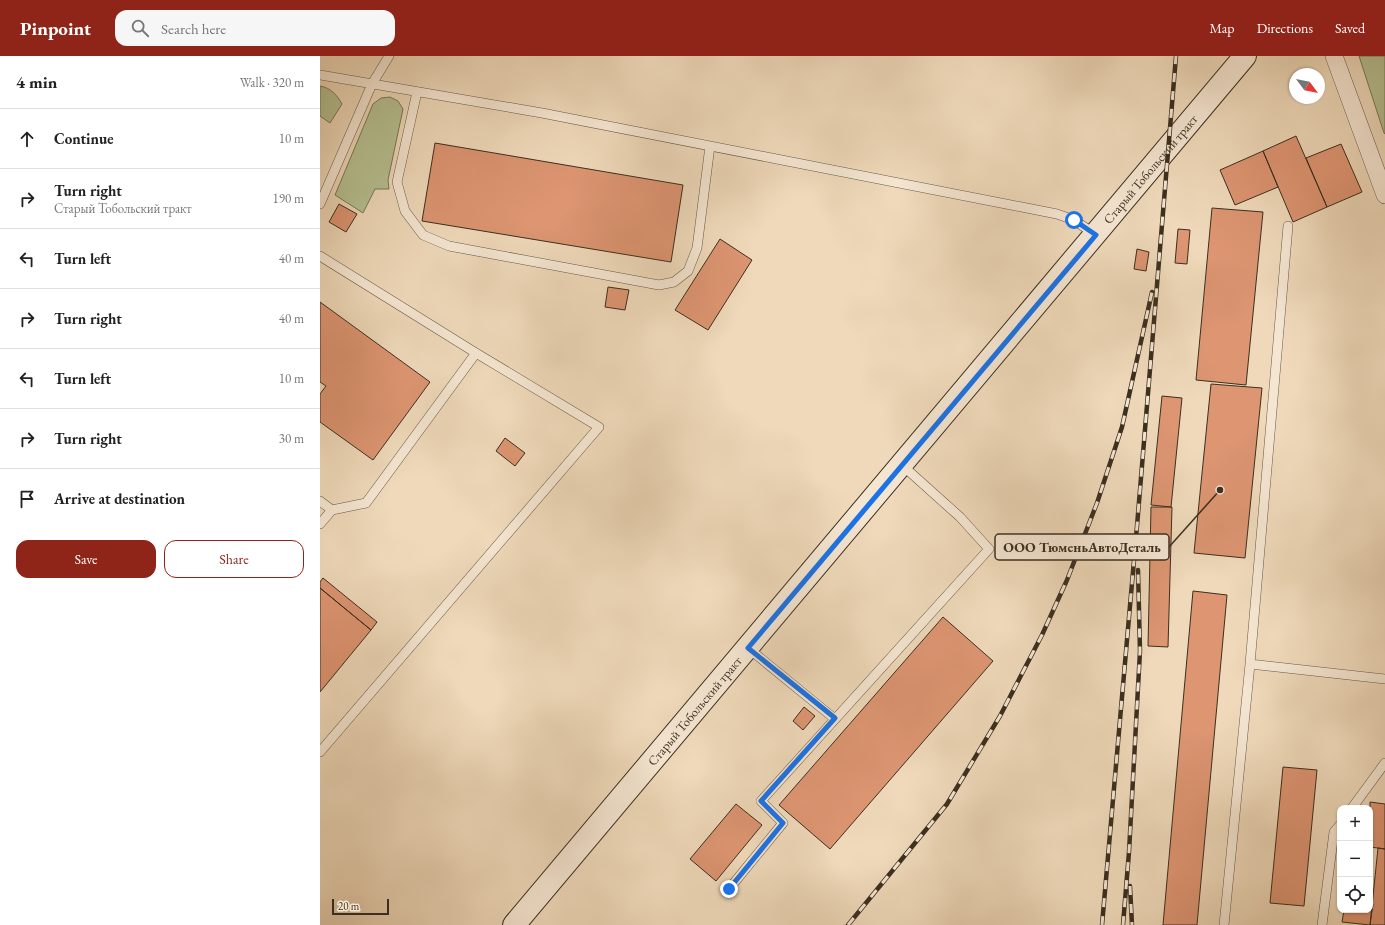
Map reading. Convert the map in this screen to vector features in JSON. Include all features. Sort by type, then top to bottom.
[{"type":"street","name":"Старый Тобольский тракт","points":[[514,925],[1096,235],[1245,56]]},
{"type":"street","points":[[1334,56],[1385,195]]},
{"type":"lane","points":[[320,204],[372,84],[389,56]]},
{"type":"lane","points":[[320,75],[542,112],[1057,214],[1074,220],[1096,235]]},
{"type":"lane","points":[[417,92],[397,182],[405,212],[423,235],[449,246],[659,285],[674,282],[688,271],[697,248],[710,146]]},
{"type":"lane","points":[[1224,925],[1250,664],[1288,226]]},
{"type":"lane","points":[[320,256],[599,427],[320,752]]},
{"type":"lane","points":[[320,524],[332,510],[366,503],[476,353]]},
{"type":"lane","points":[[729,889],[783,823],[761,801],[989,549],[960,517],[902,465]]},
{"type":"lane","points":[[320,501],[332,510]]},
{"type":"lane","points":[[748,648],[835,718]]},
{"type":"lane","points":[[1250,664],[1385,680]]},
{"type":"lane","points":[[1354,805],[1385,763]]},
{"type":"lane","points":[[1322,925],[1334,832],[1337,828]]},
{"type":"green space","points":[[1359,56],[1385,56],[1385,134],[1384,133]]},
{"type":"green space","points":[[320,86],[333,92],[342,104],[330,123],[320,116]]},
{"type":"green space","points":[[390,97],[398,101],[403,109],[388,180],[389,189],[375,189],[363,213],[335,195],[373,104],[381,98]]},
{"type":"building","points":[[1296,136],[1327,207],[1293,222],[1263,151]]},
{"type":"building","points":[[435,143],[683,185],[671,262],[422,221]]},
{"type":"building","points":[[1341,144],[1362,192],[1327,207],[1306,158]]},
{"type":"building","points":[[1263,151],[1278,187],[1235,205],[1220,170]]},
{"type":"building","points":[[339,204],[357,214],[346,232],[329,222]]},
{"type":"building","points":[[1212,208],[1263,212],[1246,385],[1196,380]]},
{"type":"building","points":[[1178,229],[1190,230],[1187,264],[1175,263]]},
{"type":"building","points":[[720,239],[752,260],[708,330],[675,310]]},
{"type":"building","points":[[1137,249],[1149,252],[1146,271],[1134,269]]},
{"type":"building","points":[[608,287],[629,290],[625,310],[605,307]]},
{"type":"building","points":[[320,302],[430,382],[373,460],[320,422],[320,394],[326,386],[320,382]]},
{"type":"building","points":[[1211,384],[1262,388],[1245,558],[1194,553]]},
{"type":"building","points":[[1162,396],[1182,398],[1171,507],[1151,505]]},
{"type":"building","points":[[505,438],[525,453],[515,466],[496,451]]},
{"type":"building","points":[[1151,507],[1172,507],[1168,647],[1148,646]]},
{"type":"building","points":[[323,578],[377,622],[371,630],[320,588],[320,582]]},
{"type":"building","points":[[320,588],[371,630],[320,692]]},
{"type":"building","points":[[1193,591],[1227,595],[1197,925],[1163,925]]},
{"type":"building","points":[[943,617],[993,661],[830,849],[779,805]]},
{"type":"building","points":[[804,707],[815,716],[803,730],[793,721]]},
{"type":"building","points":[[1283,767],[1317,770],[1304,906],[1270,903]]},
{"type":"building","points":[[1370,802],[1385,804],[1385,849],[1373,847],[1373,805],[1370,805]]},
{"type":"building","points":[[736,804],[762,825],[716,881],[690,859]]},
{"type":"building","points":[[1378,848],[1385,849],[1385,925],[1370,925],[1371,913],[1373,913],[1373,896]]},
{"type":"building","points":[[1344,913],[1372,913],[1370,925],[1342,922]]},
{"type":"railway","points":[[1102,925],[1176,56]]},
{"type":"railway","points":[[848,925],[947,804],[1000,716],[1042,635],[1067,580],[1097,503],[1122,427],[1152,292]]},
{"type":"railway","points":[[1123,925],[1129,852],[1140,651],[1138,570]]},
{"type":"railway","points":[[1130,886],[1132,925]]},
{"type":"place","name":"ООО ТюменьАвтоДеталь","points":[[1220,490]]},
{"type":"route","points":[[729,889],[783,823],[761,801],[835,718],[748,648],[1096,235],[1074,220]]}]
